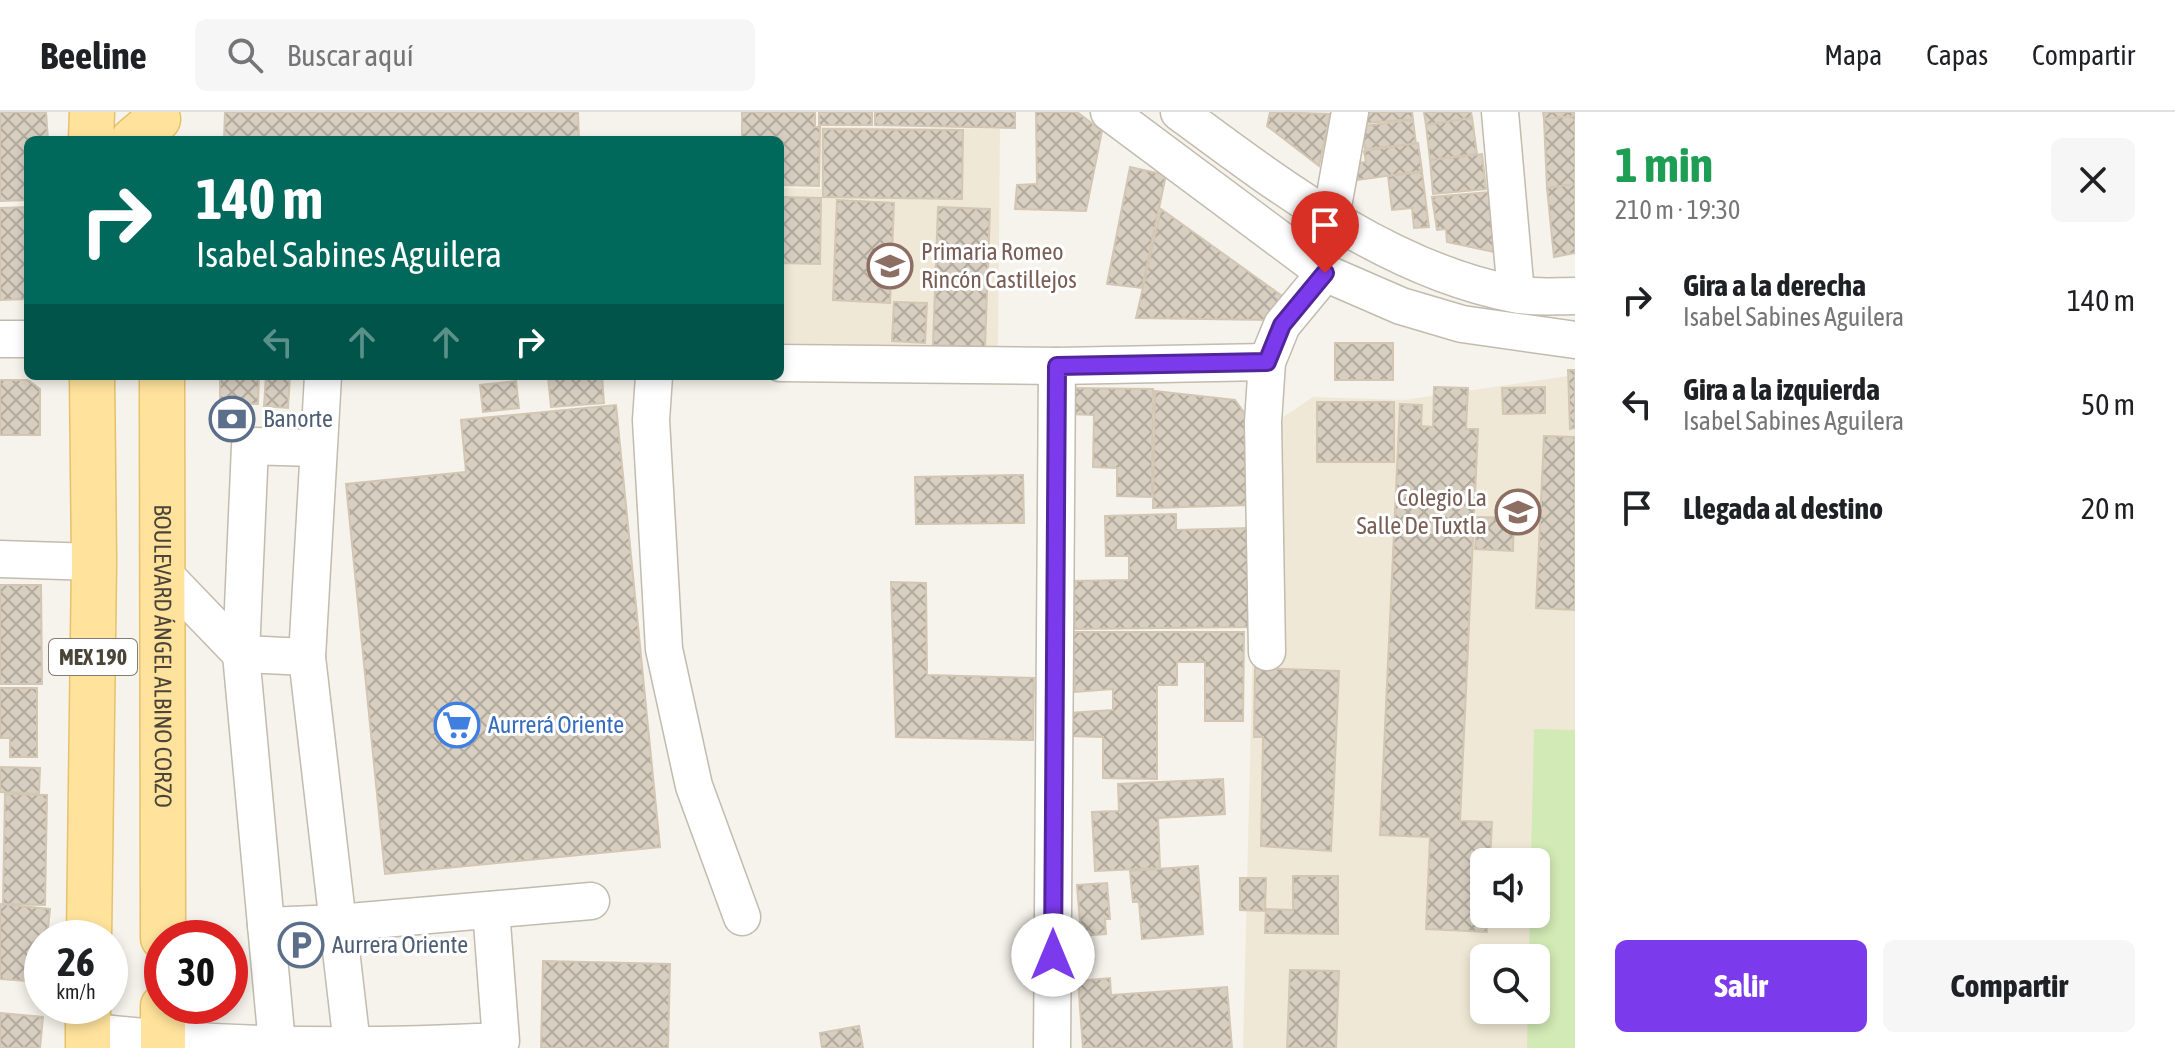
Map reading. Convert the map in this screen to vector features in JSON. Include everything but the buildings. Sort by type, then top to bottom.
[{"type":"main road","name":"MEX 190","points":[[89,920],[94,562],[92,380]]},
{"type":"main road","name":"BOULEVARD ÁNGEL ALBINO CORZO","points":[[162,380],[163,920]]},
{"type":"street","points":[[1109,112],[1325,273],[1401,306],[1462,324],[1575,340]]},
{"type":"street","points":[[1179,112],[1264,174],[1331,217],[1396,253],[1454,277],[1516,294],[1575,296]]},
{"type":"street","points":[[1331,217],[1350,112]]},
{"type":"street","points":[[1500,112],[1516,294]]},
{"type":"street","points":[[1238,208],[1264,174]]},
{"type":"street","points":[[1267,652],[1263,422],[1267,362],[1282,325],[1325,273]]},
{"type":"street","points":[[0,339],[24,339]]},
{"type":"street","points":[[784,363],[1057,366],[1267,362]]},
{"type":"street","points":[[1052,1048],[1057,366]]},
{"type":"street","points":[[323,380],[316,448],[307,657],[352,1045]]},
{"type":"street","points":[[654,380],[651,420],[664,649],[694,786],[742,917]]},
{"type":"street","points":[[277,1044],[241,654],[250,446],[316,448]]},
{"type":"street","points":[[0,559],[94,562]]},
{"type":"street","points":[[164,574],[241,654],[307,657]]},
{"type":"street","points":[[266,926],[338,923],[591,901]]},
{"type":"street","points":[[88,1028],[277,1044],[501,1041],[491,910]]},
{"type":"shaded area","name":"Primaria Romeo Rincón Castillejos","points":[[821,127],[1000,129],[998,349],[784,343],[784,188],[821,189]]},
{"type":"shaded area","points":[[1575,375],[1575,1048],[1243,1048],[1258,434],[1313,397],[1404,400]]},
{"type":"green space","points":[[1534,729],[1575,730],[1575,1048],[1527,1048],[1528,1024],[1550,1024],[1550,944],[1529,944],[1530,928],[1550,928],[1550,848],[1531,848]]},
{"type":"place","name":"Primaria Romeo Rincón Castillejos","points":[[890,266]]},
{"type":"place","name":"Banorte","points":[[232,419]]},
{"type":"place","name":"Colegio La Salle De Tuxtla","points":[[1518,512]]},
{"type":"place","name":"Aurrerá Oriente","points":[[457,725]]},
{"type":"place","name":"Aurrera Oriente","points":[[301,945]]},
{"type":"route","points":[[1053,955],[1057,366],[1267,362],[1282,325],[1325,273]]}]
